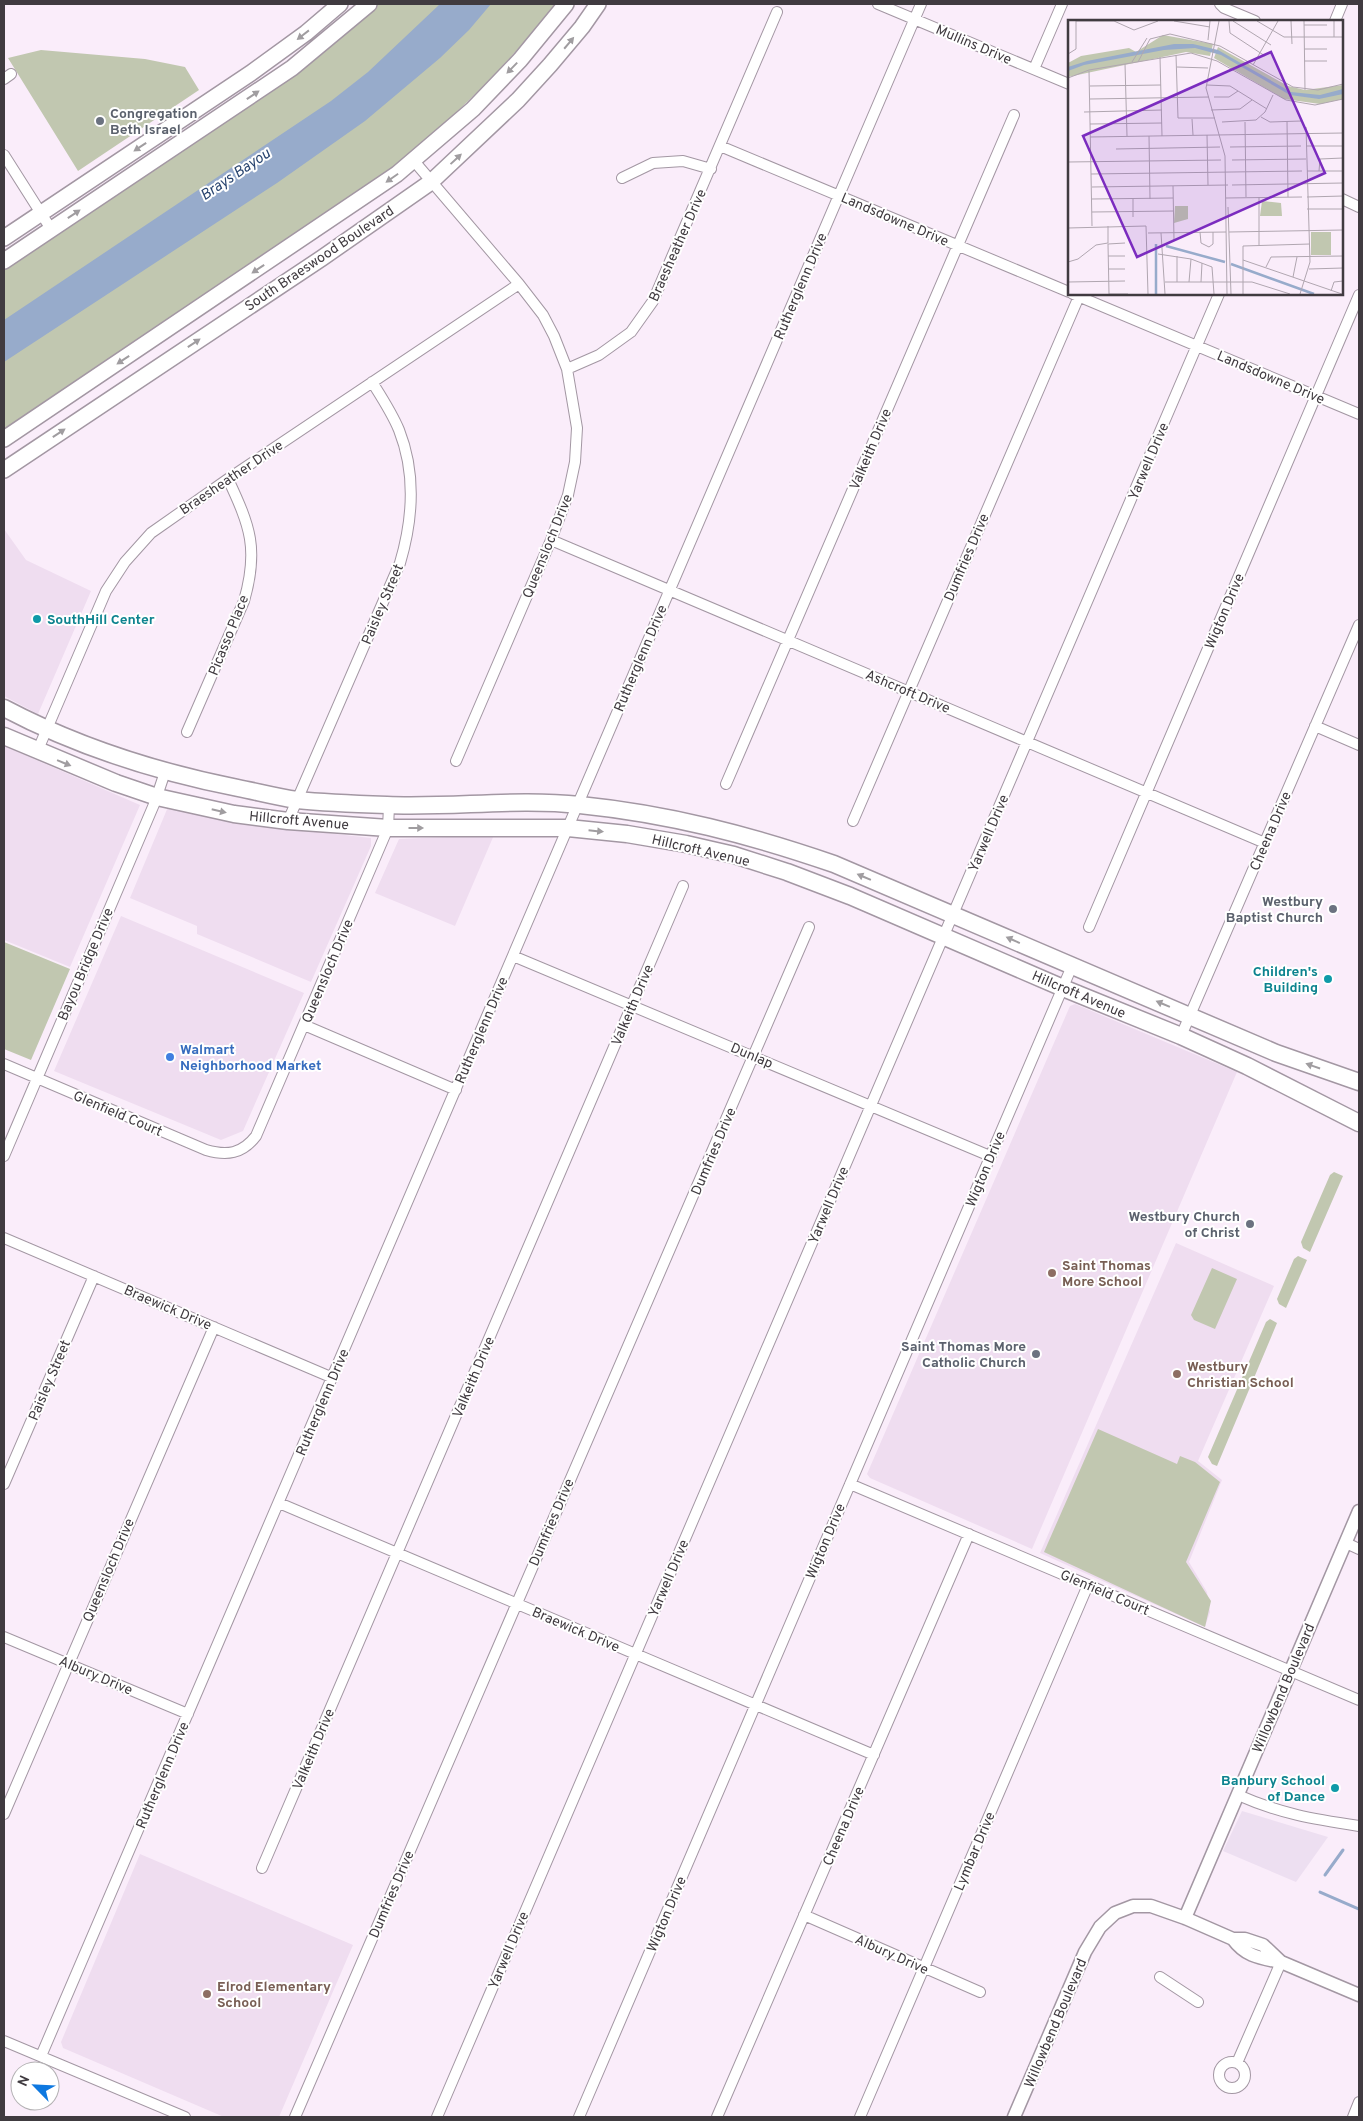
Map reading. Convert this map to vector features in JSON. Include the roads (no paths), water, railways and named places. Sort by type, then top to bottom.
[{"type":"main road","points":[[4,238],[224,91],[306,33],[340,4]]},
{"type":"main road","points":[[4,261],[292,68],[369,4]]},
{"type":"main road","name":"South Braeswood Boulevard","points":[[4,439],[215,298],[414,161],[473,110],[520,60],[566,4]]},
{"type":"main road","name":"South Braeswood Boulevard","points":[[4,470],[431,182],[518,100],[557,57],[598,4]]},
{"type":"main road","points":[[224,91],[235,107]]},
{"type":"main road","points":[[215,298],[229,320]]},
{"type":"main road","points":[[18,430],[32,451]]},
{"type":"main road","name":"Hillcroft Avenue","points":[[4,708],[46,729],[91,747],[165,772],[200,781],[298,800],[389,806],[468,803],[578,805],[699,823],[773,843],[834,864],[1276,1053],[1359,1082]]},
{"type":"main road","name":"Hillcroft Avenue","points":[[4,736],[37,752],[157,797],[234,814],[288,821],[388,828],[568,828],[627,834],[734,855],[787,872],[850,896],[1063,988],[1181,1036],[1247,1066],[1359,1123]]},
{"type":"street","name":"Mullins Drive","points":[[878,4],[1068,84]]},
{"type":"street","name":"Rutherglenn Drive","points":[[41,2056],[921,4]]},
{"type":"street","points":[[1034,69],[1062,4]]},
{"type":"street","points":[[1220,4],[1224,8],[1253,20]]},
{"type":"street","points":[[1335,20],[1342,4]]},
{"type":"street","name":"Braesheather Drive","points":[[567,369],[600,355],[631,332],[653,301],[777,12]]},
{"type":"street","name":"Valkeith Drive","points":[[726,784],[1014,115]]},
{"type":"street","name":"Landsdowne Drive","points":[[720,146],[1068,291]]},
{"type":"street","points":[[4,155],[51,229]]},
{"type":"street","points":[[622,178],[653,163],[683,160],[711,169]]},
{"type":"street","name":"Queensloch Drive","points":[[414,161],[519,284],[542,315],[554,336],[567,369],[577,428],[576,462],[568,495],[551,540],[456,761]]},
{"type":"street","points":[[1343,199],[1359,207]]},
{"type":"street","name":"Braesheather Drive","points":[[37,752],[101,602],[125,562],[151,532],[519,284]]},
{"type":"street","name":"Dumfries Drive","points":[[853,820],[1075,295]]},
{"type":"street","name":"Landsdowne Drive","points":[[1077,295],[1359,414]]},
{"type":"street","name":"Yarwell Drive","points":[[436,2117],[1219,295]]},
{"type":"street","name":"Wigton Drive","points":[[1089,927],[1359,295]]},
{"type":"street","name":"Paisley Street","points":[[288,821],[400,563],[408,537],[411,494],[406,452],[391,414],[372,382]]},
{"type":"street","name":"Picasso Place","points":[[187,732],[244,601],[249,582],[252,562],[250,534],[244,514],[228,479]]},
{"type":"street","name":"Ashcroft Drive","points":[[551,540],[1265,843]]},
{"type":"street","name":"Cheena Drive","points":[[1181,1036],[1359,626]]},
{"type":"street","points":[[1315,726],[1359,745]]},
{"type":"street","name":"Bayou Bridge Drive","points":[[4,1156],[157,797],[165,772]]},
{"type":"street","name":"Queensloch Drive","points":[[235,1153],[249,1145],[256,1136],[388,828],[389,806]]},
{"type":"street","name":"Valkeith Drive","points":[[262,1868],[684,886]]},
{"type":"street","name":"Dumfries Drive","points":[[295,2117],[809,927]]},
{"type":"street","name":"Dunlap","points":[[513,956],[633,1004],[990,1156]]},
{"type":"street","name":"Wigton Drive","points":[[579,2117],[1072,966]]},
{"type":"street","points":[[304,1025],[456,1090]]},
{"type":"street","name":"Glenfield Court","points":[[4,1064],[206,1150],[217,1153],[235,1153]]},
{"type":"street","name":"Braewick Drive","points":[[4,1238],[332,1378]]},
{"type":"street","name":"Paisley Street","points":[[4,1484],[94,1276]]},
{"type":"street","name":"Queensloch Drive","points":[[4,1814],[214,1327]]},
{"type":"street","name":"Glenfield Court","points":[[850,1484],[1359,1700]]},
{"type":"street","name":"Braewick Drive","points":[[279,1503],[874,1755]]},
{"type":"street","name":"Willowbend Boulevard","points":[[1014,2117],[1085,1952],[1100,1927],[1115,1913],[1133,1906],[1151,1906],[1185,1918],[1359,1511]]},
{"type":"street","name":"Cheena Drive","points":[[717,2117],[969,1534]]},
{"type":"street","points":[[1346,1543],[1359,1549]]},
{"type":"street","name":"Lymbar Drive","points":[[860,2117],[1088,1585]]},
{"type":"street","name":"Albury Drive","points":[[4,1637],[188,1714]]},
{"type":"street","points":[[1238,1795],[1262,1806],[1296,1816],[1359,1826]]},
{"type":"street","name":"Albury Drive","points":[[804,1915],[980,1992]]},
{"type":"street","points":[[1185,1918],[1233,1939],[1240,1950],[1257,1957],[1281,1962],[1359,1995]]},
{"type":"street","points":[[1237,2063],[1281,1962]]},
{"type":"street","points":[[1160,1977],[1198,2002]]},
{"type":"street","points":[[4,2041],[185,2117]]},
{"type":"street","points":[[1343,2117],[1353,2117],[1359,2102]]},
{"type":"water","name":"Brays Bayou","points":[[440,4],[491,4],[469,30],[440,58],[365,121],[277,183],[4,362],[4,320],[331,101],[368,72]]},
{"type":"waterway","points":[[1325,1875],[1343,1850]]},
{"type":"waterway","points":[[1320,1892],[1359,1909]]},
{"type":"place","name":"Congregation Beth Israel","points":[[100,121]]},
{"type":"place","name":"SouthHill Center","points":[[37,619]]},
{"type":"place","name":"Westbury Baptist Church","points":[[1333,909]]},
{"type":"place","name":"Children's Building","points":[[1328,979]]},
{"type":"place","name":"Walmart Neighborhood Market","points":[[170,1057]]},
{"type":"place","name":"Westbury Church of Christ","points":[[1250,1224]]},
{"type":"place","name":"Saint Thomas More School","points":[[1052,1273]]},
{"type":"place","name":"Saint Thomas More Catholic Church","points":[[1036,1354]]},
{"type":"place","name":"Westbury Christian School","points":[[1177,1374]]},
{"type":"place","name":"Banbury School of Dance","points":[[1335,1788]]},
{"type":"place","name":"Elrod Elementary School","points":[[207,1994]]}]
